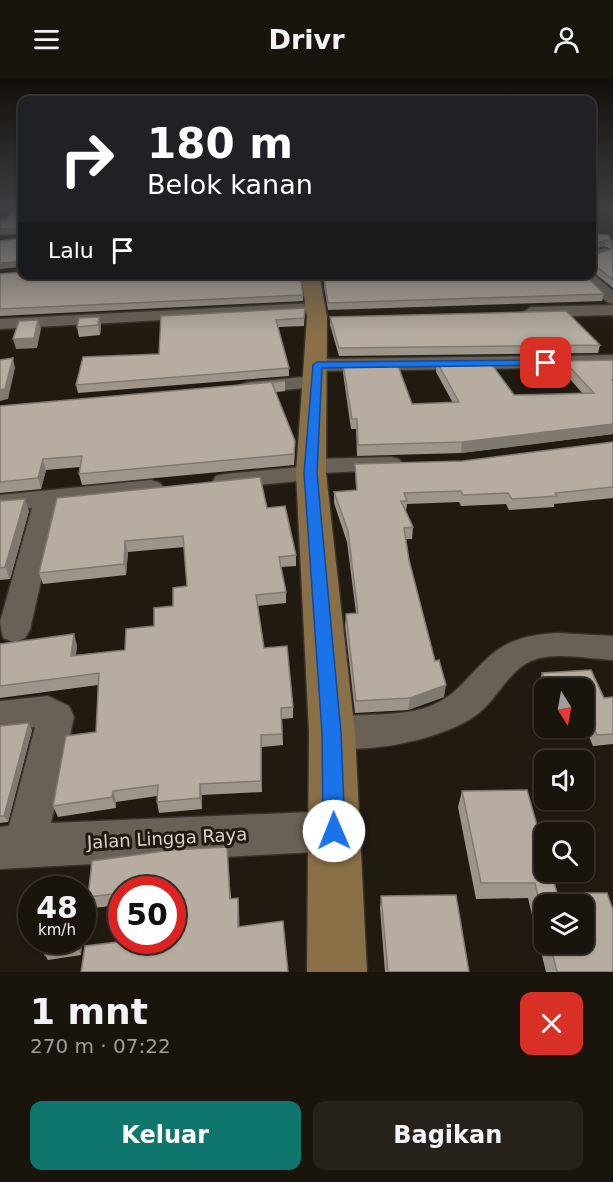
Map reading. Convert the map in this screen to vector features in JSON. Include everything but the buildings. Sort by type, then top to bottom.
[{"type":"main road","points":[[317,296],[311,470],[332,733],[338,972]]},
{"type":"street","points":[[596,255],[605,252]]},
{"type":"street","points":[[590,279],[613,299]]},
{"type":"street","points":[[0,324],[317,296]]},
{"type":"street","points":[[518,312],[613,310]]},
{"type":"street","points":[[234,389],[316,374],[613,361]]},
{"type":"street","points":[[0,503],[311,470],[414,464]]},
{"type":"street","points":[[14,630],[47,498]]},
{"type":"street","points":[[332,733],[393,729],[448,714],[480,692],[506,661],[520,651],[547,646],[613,648]]},
{"type":"street","points":[[0,716],[48,711],[56,717],[12,846]]},
{"type":"street","name":"Jalan Lingga Raya","points":[[12,846],[334,831]]},
{"type":"route","points":[[334,831],[332,733],[311,473],[317,365],[546,363]]}]
